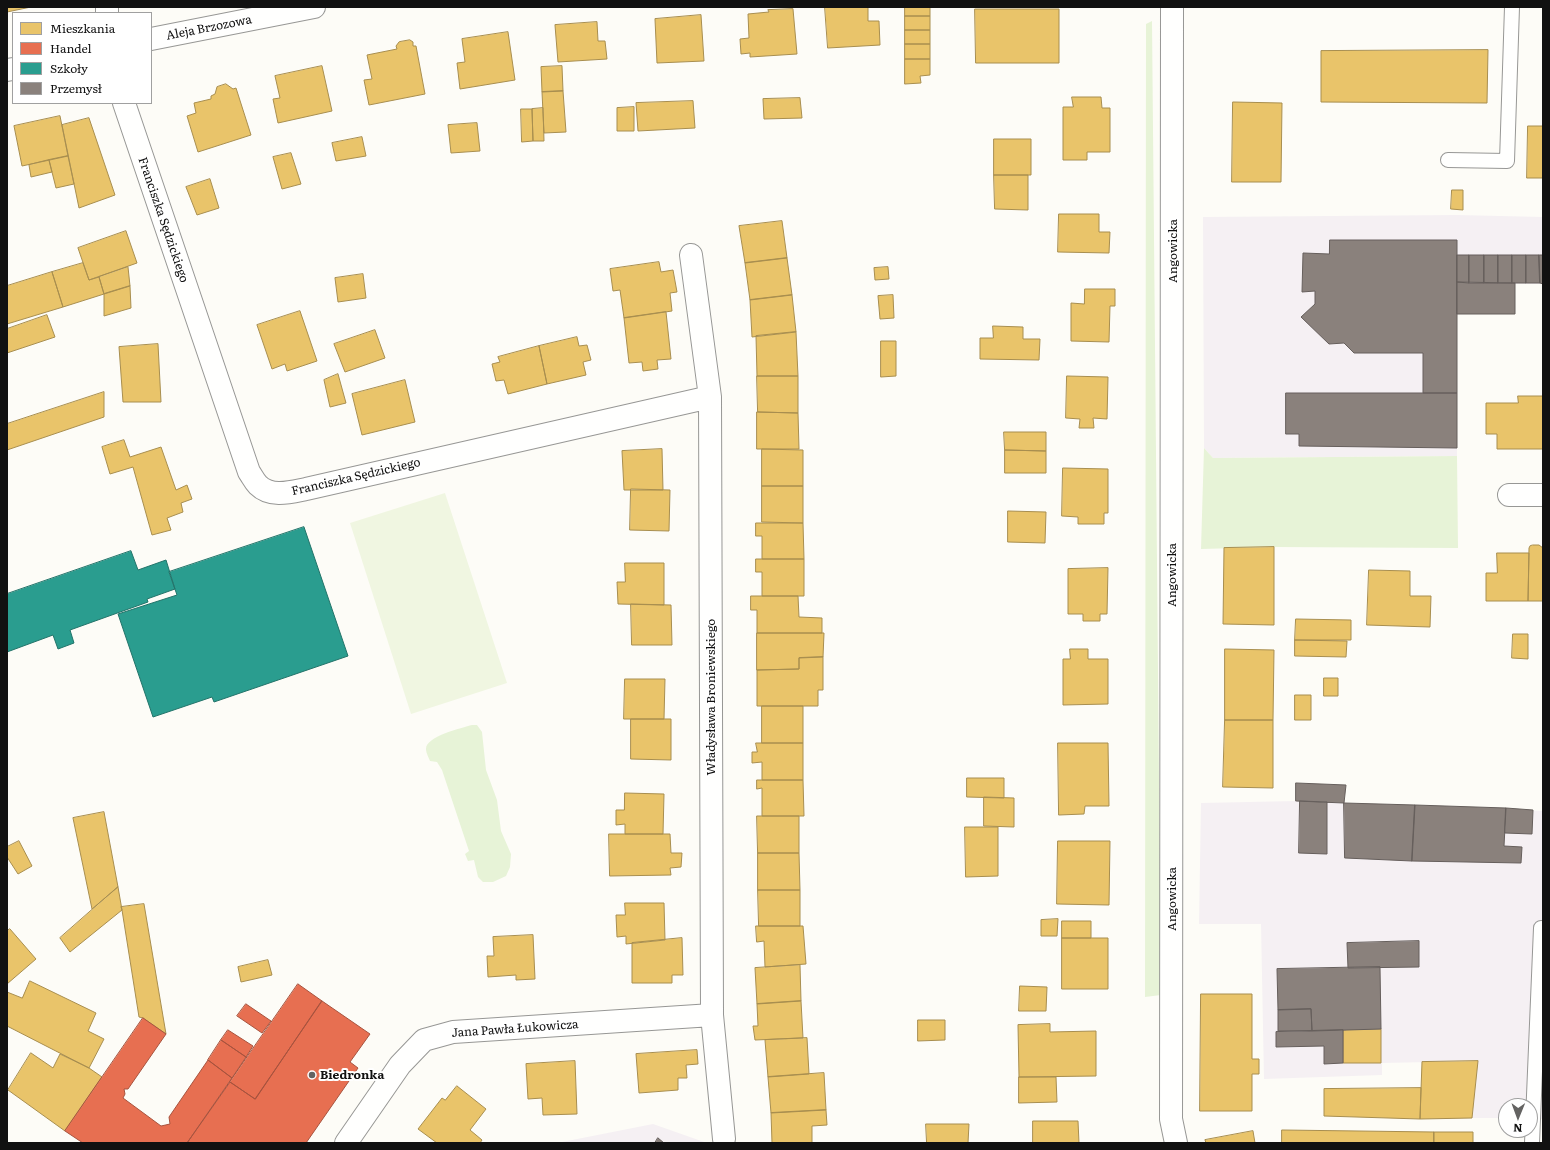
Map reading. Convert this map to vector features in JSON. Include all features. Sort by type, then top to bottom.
[{"type":"street","name":"Aleja Brzozowa","points":[[152,39],[314,7]]},
{"type":"street","name":"Angowicka","points":[[1172,7],[1171,1119],[1176,1143]]},
{"type":"street","name":"Franciszka Sędzickiego","points":[[124,104],[249,472],[258,485],[268,491],[281,494],[306,489],[710,397]]},
{"type":"street","name":"Władysława Broniewskiego","points":[[691,255],[710,397],[712,1015],[724,1139]]},
{"type":"street","points":[[1510,495],[1543,495]]},
{"type":"street","name":"Jana Pawła Łukowicza","points":[[346,1143],[400,1065],[424,1040],[453,1032],[712,1015]]},
{"type":"lane","points":[[1448,160],[1507,161],[1512,7]]},
{"type":"lane","points":[[1532,1143],[1541,928]]},
{"type":"shaded area","points":[[1457,215],[1543,217],[1543,284],[1457,283],[1457,456],[1213,458],[1204,448],[1203,217]]},
{"type":"shaded area","points":[[1296,801],[1543,811],[1543,1119],[1538,1119],[1538,1098],[1498,1098],[1498,1118],[1472,1118],[1477,1061],[1382,1063],[1382,1075],[1264,1079],[1261,924],[1199,924],[1201,803]]},
{"type":"shaded area","points":[[653,1124],[707,1143],[557,1143]]},
{"type":"green space","points":[[1152,21],[1161,995],[1145,997],[1146,24]]},
{"type":"green space","points":[[1204,448],[1213,458],[1457,456],[1458,548],[1274,547],[1201,549]]},
{"type":"green space","points":[[445,493],[507,683],[411,714],[350,523]]},
{"type":"green space","points":[[472,725],[477,725],[482,732],[486,770],[497,800],[501,831],[511,854],[510,867],[506,876],[493,882],[483,882],[478,877],[474,860],[468,861],[465,854],[469,851],[442,770],[437,762],[430,761],[426,751],[428,744],[438,736]]},
{"type":"building: Mieszkania","points":[[7,7],[31,7],[7,12]]},
{"type":"building: Mieszkania","points":[[825,7],[868,7],[868,21],[879,21],[880,45],[828,48]]},
{"type":"building: Mieszkania","points":[[905,7],[930,7],[930,16],[905,16]]},
{"type":"building: Mieszkania","points":[[793,9],[797,54],[750,57],[750,53],[741,54],[740,39],[749,38],[748,14],[769,12],[768,10]]},
{"type":"building: Mieszkania","points":[[975,9],[1059,9],[1059,63],[976,63]]},
{"type":"building: Mieszkania","points":[[701,15],[704,61],[657,63],[655,19]]},
{"type":"building: Mieszkania","points":[[905,16],[930,16],[930,30],[905,30]]},
{"type":"building: Mieszkania","points":[[597,22],[598,41],[605,41],[607,59],[558,62],[555,25]]},
{"type":"building: Mieszkania","points":[[905,30],[930,30],[930,44],[905,44]]},
{"type":"building: Mieszkania","points":[[508,32],[515,80],[460,89],[457,63],[465,62],[462,39]]},
{"type":"building: Mieszkania","points":[[410,40],[413,42],[413,46],[416,46],[425,94],[369,105],[364,80],[372,79],[367,55],[397,49],[396,46],[399,42]]},
{"type":"building: Mieszkania","points":[[905,44],[930,44],[930,59],[905,59]]},
{"type":"building: Mieszkania","points":[[1488,50],[1487,103],[1321,102],[1321,51]]},
{"type":"building: Mieszkania","points":[[905,59],[930,59],[930,75],[920,76],[921,83],[905,84]]},
{"type":"building: Mieszkania","points":[[322,66],[332,111],[278,123],[273,99],[280,98],[275,76]]},
{"type":"building: Mieszkania","points":[[562,66],[563,91],[542,92],[541,67]]},
{"type":"building: Mieszkania","points":[[226,84],[233,89],[236,88],[251,135],[198,152],[187,116],[196,113],[194,103],[211,99],[211,96],[215,94],[217,87]]},
{"type":"building: Mieszkania","points":[[563,91],[566,132],[544,133],[542,92]]},
{"type":"building: Mieszkania","points":[[1072,97],[1101,97],[1102,108],[1110,108],[1110,152],[1087,152],[1087,160],[1063,160],[1063,107],[1073,107]]},
{"type":"building: Mieszkania","points":[[800,98],[802,118],[764,119],[763,99]]},
{"type":"building: Mieszkania","points":[[693,101],[695,128],[638,131],[636,103]]},
{"type":"building: Mieszkania","points":[[1233,102],[1282,103],[1281,182],[1232,182]]},
{"type":"building: Mieszkania","points":[[634,107],[634,131],[617,131],[617,108]]},
{"type":"building: Mieszkania","points":[[543,108],[544,141],[533,141],[532,109]]},
{"type":"building: Mieszkania","points":[[521,109],[532,109],[533,141],[522,142]]},
{"type":"building: Mieszkania","points":[[60,116],[68,156],[22,166],[14,126]]},
{"type":"building: Mieszkania","points":[[89,118],[115,195],[79,208],[62,125]]},
{"type":"building: Mieszkania","points":[[477,123],[480,151],[451,153],[448,125]]},
{"type":"building: Mieszkania","points":[[1528,126],[1543,126],[1543,178],[1527,178]]},
{"type":"building: Mieszkania","points":[[362,137],[366,156],[336,161],[332,143]]},
{"type":"building: Mieszkania","points":[[994,139],[1031,139],[1031,175],[994,175]]},
{"type":"building: Mieszkania","points":[[291,153],[301,184],[282,189],[273,157]]},
{"type":"building: Mieszkania","points":[[68,156],[74,184],[56,188],[49,160]]},
{"type":"building: Mieszkania","points":[[49,160],[52,172],[31,177],[29,165]]},
{"type":"building: Mieszkania","points":[[994,175],[1028,175],[1028,210],[995,209]]},
{"type":"building: Mieszkania","points":[[210,179],[219,208],[197,215],[186,187]]},
{"type":"building: Mieszkania","points":[[1452,190],[1463,190],[1463,210],[1451,209]]},
{"type":"building: Mieszkania","points":[[1059,214],[1099,214],[1099,232],[1110,232],[1109,253],[1058,252]]},
{"type":"building: Mieszkania","points":[[782,221],[787,258],[745,263],[739,226]]},
{"type":"building: Mieszkania","points":[[126,231],[137,263],[89,280],[78,248]]},
{"type":"building: Mieszkania","points":[[787,258],[792,295],[750,300],[745,263]]},
{"type":"building: Mieszkania","points":[[659,262],[661,272],[673,270],[677,292],[670,293],[672,311],[624,318],[620,290],[613,291],[610,269]]},
{"type":"building: Mieszkania","points":[[83,263],[89,280],[99,277],[104,294],[63,307],[52,272]]},
{"type":"building: Mieszkania","points":[[128,267],[130,286],[104,294],[99,277]]},
{"type":"building: Mieszkania","points":[[888,267],[889,279],[875,280],[874,268]]},
{"type":"building: Mieszkania","points":[[52,272],[63,307],[7,324],[7,286]]},
{"type":"building: Mieszkania","points":[[363,274],[366,298],[338,302],[335,278]]},
{"type":"building: Mieszkania","points":[[130,286],[131,308],[104,316],[104,294]]},
{"type":"building: Mieszkania","points":[[1085,289],[1115,289],[1115,306],[1110,306],[1109,342],[1071,341],[1071,303],[1084,304]]},
{"type":"building: Mieszkania","points":[[792,295],[796,332],[752,337],[750,300]]},
{"type":"building: Mieszkania","points":[[893,295],[894,318],[880,319],[878,296]]},
{"type":"building: Mieszkania","points":[[300,311],[317,361],[287,371],[285,364],[272,369],[257,325]]},
{"type":"building: Mieszkania","points":[[666,312],[671,359],[657,360],[658,369],[643,371],[642,362],[629,363],[624,318]]},
{"type":"building: Mieszkania","points":[[47,315],[55,337],[7,353],[7,329]]},
{"type":"building: Mieszkania","points":[[993,326],[1023,327],[1023,339],[1040,339],[1039,360],[980,359],[980,338],[993,338]]},
{"type":"building: Mieszkania","points":[[375,330],[385,358],[345,372],[334,344]]},
{"type":"building: Mieszkania","points":[[796,332],[798,376],[757,376],[756,336]]},
{"type":"building: Mieszkania","points":[[577,337],[579,346],[587,345],[591,360],[583,362],[586,375],[547,384],[539,346]]},
{"type":"building: Mieszkania","points":[[881,341],[896,341],[896,376],[881,377]]},
{"type":"building: Mieszkania","points":[[158,344],[161,402],[123,402],[119,347]]},
{"type":"building: Mieszkania","points":[[539,346],[547,384],[508,394],[504,380],[496,381],[492,364],[500,362],[498,357]]},
{"type":"building: Mieszkania","points":[[338,374],[346,403],[330,407],[324,380]]},
{"type":"building: Mieszkania","points":[[757,376],[798,376],[798,413],[758,412]]},
{"type":"building: Mieszkania","points":[[1067,376],[1108,377],[1107,419],[1093,418],[1094,428],[1079,428],[1080,419],[1066,418]]},
{"type":"building: Mieszkania","points":[[405,380],[415,422],[362,435],[352,394]]},
{"type":"building: Mieszkania","points":[[104,392],[104,417],[7,450],[7,424]]},
{"type":"building: Mieszkania","points":[[1518,396],[1543,396],[1543,449],[1497,449],[1497,434],[1486,434],[1486,403],[1518,403]]},
{"type":"building: Mieszkania","points":[[757,412],[798,413],[799,449],[757,449]]},
{"type":"building: Mieszkania","points":[[1004,432],[1046,432],[1046,451],[1005,450]]},
{"type":"building: Mieszkania","points":[[124,440],[130,457],[161,447],[176,490],[187,485],[192,499],[181,503],[183,512],[167,518],[171,530],[152,535],[133,467],[110,474],[102,447]]},
{"type":"building: Mieszkania","points":[[662,449],[663,490],[624,490],[622,451]]},
{"type":"building: Mieszkania","points":[[762,449],[803,450],[803,486],[762,486]]},
{"type":"building: Mieszkania","points":[[1005,450],[1046,451],[1046,473],[1005,473]]},
{"type":"building: Mieszkania","points":[[1063,468],[1108,469],[1108,513],[1104,513],[1104,524],[1078,524],[1078,517],[1062,516]]},
{"type":"building: Mieszkania","points":[[762,486],[803,486],[803,523],[762,522]]},
{"type":"building: Mieszkania","points":[[631,489],[670,490],[669,531],[630,530]]},
{"type":"building: Mieszkania","points":[[1008,511],[1046,512],[1045,543],[1008,542]]},
{"type":"building: Mieszkania","points":[[756,523],[803,523],[804,559],[762,559],[762,536],[756,536]]},
{"type":"building: Mieszkania","points":[[1533,545],[1539,545],[1543,548],[1543,601],[1528,601],[1529,548]]},
{"type":"building: Mieszkania","points":[[1274,547],[1274,625],[1223,624],[1224,548]]},
{"type":"building: Mieszkania","points":[[1497,553],[1529,553],[1528,601],[1486,601],[1486,573],[1497,573]]},
{"type":"building: Mieszkania","points":[[756,559],[804,559],[804,596],[762,596],[762,572],[756,572]]},
{"type":"building: Mieszkania","points":[[625,563],[664,563],[664,605],[618,604],[617,582],[625,582]]},
{"type":"building: Mieszkania","points":[[1108,568],[1107,614],[1100,614],[1100,621],[1083,621],[1083,614],[1068,614],[1068,569]]},
{"type":"building: Mieszkania","points":[[1369,570],[1410,571],[1410,596],[1431,596],[1430,627],[1367,625]]},
{"type":"building: Mieszkania","points":[[751,596],[798,596],[799,617],[822,618],[822,633],[757,633],[757,610],[751,610]]},
{"type":"building: Mieszkania","points":[[631,604],[671,605],[672,645],[632,645]]},
{"type":"building: Mieszkania","points":[[1296,619],[1351,620],[1351,640],[1295,640]]},
{"type":"building: Mieszkania","points":[[757,633],[824,633],[823,657],[799,658],[799,669],[757,670]]},
{"type":"building: Mieszkania","points":[[1513,634],[1528,634],[1528,659],[1512,658]]},
{"type":"building: Mieszkania","points":[[1295,640],[1347,641],[1346,657],[1295,656]]},
{"type":"building: Mieszkania","points":[[1070,649],[1088,649],[1088,659],[1108,659],[1108,704],[1063,705],[1063,659],[1070,659]]},
{"type":"building: Mieszkania","points":[[1225,649],[1274,650],[1273,720],[1225,720]]},
{"type":"building: Mieszkania","points":[[823,657],[823,690],[818,690],[818,706],[757,706],[757,670],[799,669],[799,658]]},
{"type":"building: Mieszkania","points":[[1324,678],[1338,678],[1338,696],[1324,696]]},
{"type":"building: Mieszkania","points":[[625,679],[665,679],[664,719],[624,719]]},
{"type":"building: Mieszkania","points":[[1295,695],[1311,695],[1311,720],[1295,720]]},
{"type":"building: Mieszkania","points":[[762,706],[803,706],[803,743],[762,743]]},
{"type":"building: Mieszkania","points":[[631,719],[671,719],[671,760],[631,759]]},
{"type":"building: Mieszkania","points":[[1225,720],[1273,720],[1273,788],[1223,787]]},
{"type":"building: Mieszkania","points":[[756,743],[803,743],[803,780],[762,780],[762,762],[752,763],[752,752],[757,752]]},
{"type":"building: Mieszkania","points":[[1058,743],[1108,743],[1109,806],[1085,806],[1084,814],[1059,815]]},
{"type":"building: Mieszkania","points":[[967,778],[1004,778],[1004,798],[967,797]]},
{"type":"building: Mieszkania","points":[[757,780],[803,780],[804,816],[762,816],[762,788],[757,789]]},
{"type":"building: Mieszkania","points":[[625,793],[664,794],[663,834],[625,834],[625,824],[616,825],[616,810],[624,810]]},
{"type":"building: Mieszkania","points":[[984,797],[1014,798],[1014,827],[984,826]]},
{"type":"building: Mieszkania","points":[[104,812],[118,887],[92,909],[73,818]]},
{"type":"building: Mieszkania","points":[[757,816],[799,816],[799,853],[758,853]]},
{"type":"building: Mieszkania","points":[[965,827],[998,827],[998,876],[966,877]]},
{"type":"building: Mieszkania","points":[[609,834],[670,834],[671,853],[682,853],[681,867],[670,868],[671,875],[610,876]]},
{"type":"building: Mieszkania","points":[[19,841],[32,866],[18,874],[7,857],[7,847]]},
{"type":"building: Mieszkania","points":[[1058,841],[1110,841],[1109,905],[1057,904]]},
{"type":"building: Mieszkania","points":[[758,853],[799,853],[800,890],[758,890]]},
{"type":"building: Mieszkania","points":[[118,887],[122,910],[70,952],[60,938]]},
{"type":"building: Mieszkania","points":[[758,890],[800,890],[800,926],[759,926]]},
{"type":"building: Mieszkania","points":[[625,903],[664,903],[665,940],[626,944],[626,936],[617,937],[616,915],[625,915]]},
{"type":"building: Mieszkania","points":[[144,904],[166,1034],[143,1018],[139,1017],[121,907]]},
{"type":"building: Mieszkania","points":[[1058,919],[1057,936],[1041,936],[1041,920]]},
{"type":"building: Mieszkania","points":[[1062,921],[1091,921],[1091,938],[1062,938]]},
{"type":"building: Mieszkania","points":[[756,926],[803,926],[806,964],[765,967],[764,941],[757,942]]},
{"type":"building: Mieszkania","points":[[10,929],[36,959],[7,984],[7,931]]},
{"type":"building: Mieszkania","points":[[533,935],[535,979],[516,980],[516,975],[488,977],[487,956],[494,956],[493,937]]},
{"type":"building: Mieszkania","points":[[682,938],[683,975],[672,975],[672,983],[632,983],[632,943]]},
{"type":"building: Mieszkania","points":[[1062,938],[1108,938],[1108,989],[1062,989]]},
{"type":"building: Mieszkania","points":[[268,960],[272,975],[241,982],[238,967]]},
{"type":"building: Mieszkania","points":[[800,965],[801,1001],[757,1004],[755,968]]},
{"type":"building: Mieszkania","points":[[30,981],[96,1013],[88,1031],[104,1039],[89,1068],[7,1026],[7,992],[22,998]]},
{"type":"building: Mieszkania","points":[[1020,986],[1047,987],[1046,1011],[1019,1011]]},
{"type":"building: Mieszkania","points":[[1201,994],[1252,994],[1252,1059],[1259,1059],[1259,1074],[1252,1074],[1252,1111],[1200,1111]]},
{"type":"building: Mieszkania","points":[[801,1001],[803,1038],[755,1040],[753,1026],[758,1026],[757,1004]]},
{"type":"building: Mieszkania","points":[[918,1020],[945,1020],[945,1040],[918,1041]]},
{"type":"building: Mieszkania","points":[[1050,1024],[1050,1032],[1096,1031],[1096,1076],[1019,1077],[1018,1025]]},
{"type":"building: Mieszkania","points":[[1381,1029],[1381,1063],[1343,1063],[1343,1030]]},
{"type":"building: Mieszkania","points":[[807,1038],[809,1074],[768,1077],[765,1040]]},
{"type":"building: Mieszkania","points":[[697,1050],[698,1064],[686,1065],[687,1078],[678,1078],[678,1090],[639,1093],[636,1054]]},
{"type":"building: Mieszkania","points":[[31,1053],[53,1068],[60,1054],[89,1068],[102,1077],[65,1131],[8,1090]]},
{"type":"building: Mieszkania","points":[[575,1061],[577,1114],[543,1115],[542,1098],[528,1099],[526,1064]]},
{"type":"building: Mieszkania","points":[[1478,1061],[1472,1118],[1420,1119],[1422,1062]]},
{"type":"building: Mieszkania","points":[[824,1073],[826,1110],[771,1113],[768,1077]]},
{"type":"building: Mieszkania","points":[[1019,1077],[1056,1077],[1057,1102],[1019,1103]]},
{"type":"building: Mieszkania","points":[[457,1086],[486,1109],[470,1130],[482,1140],[480,1143],[437,1143],[418,1129],[442,1098],[445,1100]]},
{"type":"building: Mieszkania","points":[[1421,1088],[1420,1119],[1324,1116],[1324,1089]]},
{"type":"building: Mieszkania","points":[[826,1110],[827,1125],[812,1126],[812,1143],[772,1143],[771,1113]]},
{"type":"building: Mieszkania","points":[[1033,1121],[1078,1121],[1079,1143],[1033,1143]]},
{"type":"building: Mieszkania","points":[[926,1124],[969,1124],[968,1143],[927,1143]]},
{"type":"building: Mieszkania","points":[[1282,1130],[1434,1132],[1434,1143],[1282,1143]]},
{"type":"building: Mieszkania","points":[[1253,1131],[1255,1143],[1206,1143],[1205,1140]]},
{"type":"building: Mieszkania","points":[[1434,1132],[1473,1132],[1473,1143],[1434,1143]]},
{"type":"building: Handel","points":[[298,984],[322,1001],[255,1099],[230,1082]]},
{"type":"building: Handel","name":"Biedronka","points":[[322,1001],[370,1034],[350,1062],[358,1068],[306,1143],[187,1143],[230,1082],[255,1099]]},
{"type":"building: Handel","points":[[246,1004],[271,1021],[262,1033],[237,1016]]},
{"type":"building: Handel","points":[[143,1018],[166,1034],[128,1089],[124,1089],[125,1094],[123,1098],[161,1126],[170,1124],[169,1117],[208,1060],[232,1078],[187,1143],[83,1143],[65,1131]]},
{"type":"building: Handel","points":[[228,1030],[253,1046],[246,1057],[221,1040]]},
{"type":"building: Handel","points":[[221,1040],[246,1057],[232,1078],[208,1060]]},
{"type":"building: Szkoły","points":[[304,527],[348,656],[214,702],[212,697],[153,717],[118,614],[177,595],[169,572]]},
{"type":"building: Szkoły","points":[[131,551],[138,570],[166,560],[175,589],[147,599],[148,602],[70,630],[74,643],[58,649],[53,635],[7,652],[7,594]]},
{"type":"building: Przemysł","points":[[1330,240],[1457,240],[1457,393],[1423,393],[1423,353],[1354,353],[1344,343],[1329,344],[1301,317],[1315,304],[1315,291],[1302,292],[1303,253],[1329,254]]},
{"type":"building: Przemysł","points":[[1457,255],[1469,255],[1469,283],[1457,282]]},
{"type":"building: Przemysł","points":[[1469,255],[1484,255],[1484,283],[1469,283]]},
{"type":"building: Przemysł","points":[[1484,255],[1498,255],[1498,283],[1484,283]]},
{"type":"building: Przemysł","points":[[1498,255],[1512,255],[1512,283],[1498,283]]},
{"type":"building: Przemysł","points":[[1512,255],[1526,255],[1526,283],[1512,283]]},
{"type":"building: Przemysł","points":[[1526,255],[1539,255],[1540,283],[1526,283]]},
{"type":"building: Przemysł","points":[[1539,255],[1543,255],[1543,284],[1540,283]]},
{"type":"building: Przemysł","points":[[1457,282],[1515,283],[1515,314],[1457,314]]},
{"type":"building: Przemysł","points":[[1286,393],[1457,393],[1457,448],[1299,446],[1299,434],[1286,434]]},
{"type":"building: Przemysł","points":[[1296,783],[1346,785],[1344,803],[1296,801]]},
{"type":"building: Przemysł","points":[[1300,801],[1327,802],[1327,854],[1299,853]]},
{"type":"building: Przemysł","points":[[1344,803],[1415,805],[1412,861],[1345,858]]},
{"type":"building: Przemysł","points":[[1415,805],[1506,808],[1504,846],[1522,847],[1521,863],[1412,861]]},
{"type":"building: Przemysł","points":[[1506,808],[1533,810],[1532,834],[1505,833]]},
{"type":"building: Przemysł","points":[[1419,941],[1419,967],[1348,968],[1347,943]]},
{"type":"building: Przemysł","points":[[1380,967],[1381,1029],[1312,1031],[1311,1009],[1278,1010],[1277,969]]},
{"type":"building: Przemysł","points":[[1311,1009],[1312,1031],[1278,1031],[1278,1010]]},
{"type":"building: Przemysł","points":[[1343,1030],[1343,1063],[1324,1064],[1324,1046],[1276,1047],[1276,1032]]},
{"type":"building: Przemysł","points":[[658,1138],[664,1143],[655,1143]]},
{"type":"place","name":"Biedronka","points":[[312,1075]]}]
